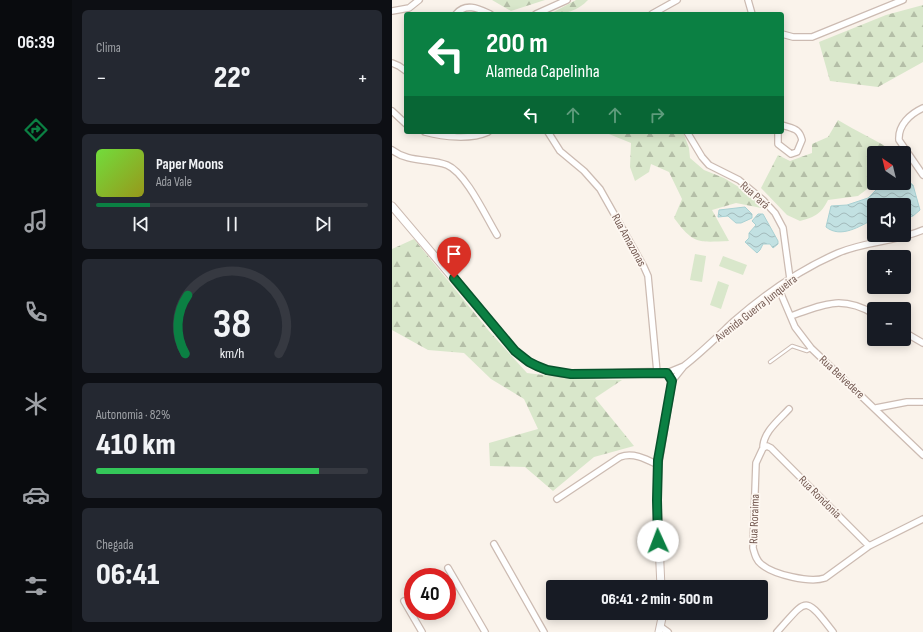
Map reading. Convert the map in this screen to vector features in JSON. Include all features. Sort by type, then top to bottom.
[{"type":"street","points":[[392,11],[409,8],[419,0]]},
{"type":"street","points":[[540,12],[567,0]]},
{"type":"street","points":[[656,12],[677,0]]},
{"type":"street","points":[[748,0],[751,12]]},
{"type":"street","points":[[784,35],[793,37],[812,37],[903,0]]},
{"type":"street","points":[[458,12],[462,8],[468,7],[476,8],[485,12]]},
{"type":"street","points":[[392,63],[404,70]]},
{"type":"street","points":[[923,108],[906,120],[898,134],[899,140],[923,175]]},
{"type":"street","points":[[392,111],[404,122]]},
{"type":"street","points":[[778,134],[778,144],[783,150],[791,154],[797,152],[802,140],[800,133],[796,129],[784,126]]},
{"type":"street","points":[[442,134],[467,137],[482,134]]},
{"type":"street","name":"Rua Amazonas","points":[[549,134],[560,151],[584,171],[600,189],[644,267],[648,276],[657,372]]},
{"type":"street","name":"Rua Pará","points":[[688,134],[702,157],[709,165],[739,180],[763,200],[775,213],[782,228],[790,279]]},
{"type":"street","points":[[392,150],[404,158],[440,163],[456,170],[464,180],[497,234]]},
{"type":"street","points":[[392,206],[515,351],[529,362],[547,370],[571,374],[667,373],[672,381],[658,465],[657,500],[661,580]]},
{"type":"street","name":"Avenida Guerra Junqueira","points":[[672,381],[684,366],[736,320],[778,287],[818,262],[854,247],[912,235],[923,230]]},
{"type":"street","name":"Rua Belvedere","points":[[778,287],[795,327],[811,348],[876,408],[923,455]]},
{"type":"street","points":[[791,316],[816,307],[841,302],[859,305],[867,310]]},
{"type":"street","points":[[911,336],[923,343]]},
{"type":"street","name":"Avenida Guerra Junqueira","points":[[667,373],[684,366]]},
{"type":"street","points":[[876,408],[907,402],[923,402]]},
{"type":"street","points":[[763,448],[763,441],[766,434],[789,409]]},
{"type":"street","name":"Rua Rondonia","points":[[763,448],[767,446],[771,448],[869,546]]},
{"type":"street","name":"Rua Roraima","points":[[763,448],[756,463],[753,548],[755,558],[762,565],[778,573],[817,580],[825,578],[869,546]]},
{"type":"street","points":[[557,499],[620,457],[627,455],[648,460],[658,465]]},
{"type":"street","points":[[869,546],[923,519]]},
{"type":"street","points":[[494,544],[544,632]]},
{"type":"street","points":[[456,582],[485,632]]},
{"type":"street","points":[[777,632],[802,605],[807,604],[820,614],[833,632]]},
{"type":"street","points":[[415,620],[422,632]]},
{"type":"street","points":[[660,629],[668,632]]},
{"type":"lane","points":[[770,362],[792,346],[807,351],[811,348]]},
{"type":"green space","points":[[492,0],[545,0],[511,11]]},
{"type":"green space","points":[[576,0],[588,0],[580,7],[571,11],[554,12]]},
{"type":"green space","points":[[923,5],[923,62],[878,87],[830,81],[819,42],[886,15]]},
{"type":"green space","points":[[838,120],[884,146],[867,146],[867,189],[858,196],[828,200],[820,212],[810,218],[800,221],[787,215],[761,188],[778,155],[790,161],[812,153],[812,144],[828,137]]},
{"type":"green space","points":[[609,134],[684,134],[689,148],[690,158],[704,170],[724,178],[747,192],[766,209],[736,203],[712,210],[729,241],[710,242],[697,240],[687,233],[674,218],[682,199],[669,172],[651,164],[649,172],[635,181],[630,167],[631,143]]},
{"type":"green space","points":[[414,239],[489,331],[527,373],[575,379],[622,380],[595,398],[634,446],[594,457],[553,491],[525,467],[490,466],[489,443],[538,429],[524,399],[491,379],[464,353],[428,350],[392,330],[392,249]]},
{"type":"green space","points":[[695,254],[706,256],[702,282],[690,280]]},
{"type":"green space","points":[[723,256],[747,265],[743,275],[719,266]]},
{"type":"green space","points":[[718,281],[729,285],[721,309],[710,305]]},
{"type":"water","points":[[911,183],[913,185],[920,210],[911,217],[911,198],[868,198],[876,190],[911,190]]},
{"type":"water","points":[[867,198],[867,223],[844,232],[838,232],[826,227],[831,206],[847,205]]},
{"type":"water","points":[[745,207],[752,214],[752,218],[741,223],[736,223],[728,216],[718,217],[719,210]]},
{"type":"water","points":[[758,214],[763,214],[778,241],[778,244],[773,248],[770,244],[763,244],[757,253],[745,242],[749,238],[749,233],[756,225],[752,221]]},
{"type":"route","points":[[454,278],[515,351],[521,357],[537,366],[547,370],[571,374],[667,373],[672,381],[658,460],[658,541]]}]
